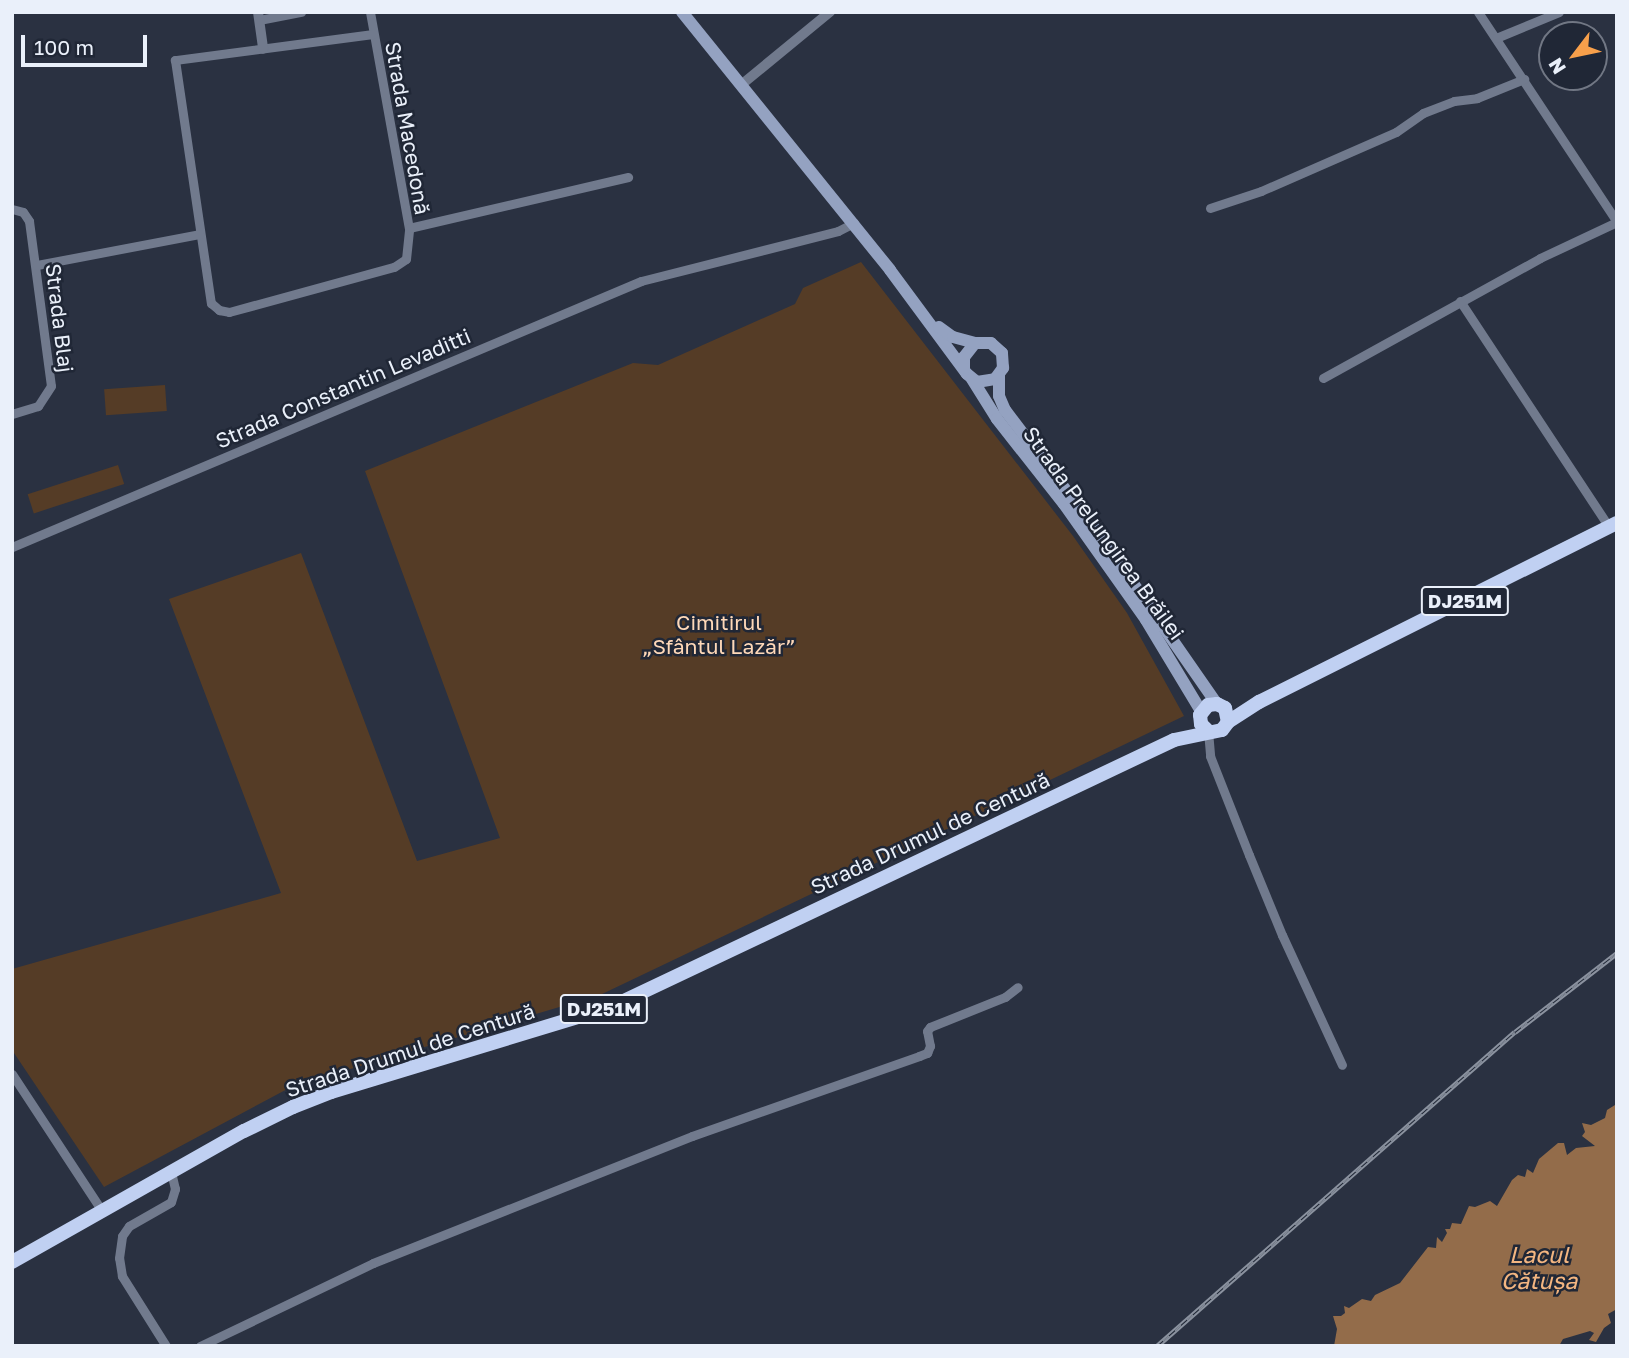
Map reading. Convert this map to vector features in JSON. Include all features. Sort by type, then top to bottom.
[{"type":"highway","name":"DJ251M","points":[[1259,702],[1613,525]]},
{"type":"highway","points":[[1174,740],[1208,705],[1259,702]]},
{"type":"highway","points":[[1174,740],[1222,730],[1228,722],[1259,702]]},
{"type":"highway","points":[[1219,705],[1227,713],[1228,722]]},
{"type":"highway","points":[[1201,713],[1201,724],[1208,731]]},
{"type":"highway","name":"Strada Drumul de Centură","points":[[12,1262],[244,1131],[331,1092],[611,1007],[1174,740]]},
{"type":"main road","name":"Strada Prelungirea Brăilei","points":[[682,12],[928,318],[997,419],[1072,515],[1146,620],[1201,713]]},
{"type":"main road","name":"Strada Prelungirea Brăilei","points":[[928,318],[953,337],[975,343]]},
{"type":"main road","points":[[986,342],[997,347],[1004,361],[999,375],[983,383],[968,374],[966,351],[975,343],[986,342]]},
{"type":"main road","name":"Strada Prelungirea Brăilei","points":[[999,375],[999,396],[1005,410],[1096,530],[1219,705]]},
{"type":"street","points":[[263,49],[259,16],[301,12]]},
{"type":"street","name":"Strada Macedonă","points":[[370,12],[409,228]]},
{"type":"street","points":[[741,85],[830,12]]},
{"type":"street","points":[[1323,378],[1540,258],[1617,222],[1478,12]]},
{"type":"street","points":[[1496,38],[1559,12]]},
{"type":"street","name":"Strada Macedonă","points":[[199,234],[176,60],[373,34]]},
{"type":"street","points":[[1210,208],[1261,191],[1395,132],[1423,113],[1454,101],[1477,98],[1524,79]]},
{"type":"street","points":[[37,265],[199,234],[211,303],[219,310],[229,312],[394,267],[406,259],[409,228],[628,177]]},
{"type":"street","name":"Strada Blaj","points":[[12,414],[38,406],[51,386],[37,265],[29,221],[27,215],[14,209]]},
{"type":"street","name":"Strada Constantin Levaditti","points":[[12,547],[641,281],[838,231],[854,223]]},
{"type":"street","points":[[1460,301],[1613,525]]},
{"type":"street","points":[[1208,731],[1210,756],[1249,855],[1282,935],[1342,1065]]},
{"type":"street","points":[[200,1346],[373,1264],[692,1136],[927,1053],[930,1046],[927,1031],[930,1027],[1005,997],[1018,986]]},
{"type":"street","points":[[12,1074],[102,1210]]},
{"type":"street","points":[[166,1346],[122,1276],[119,1258],[122,1236],[128,1226],[171,1202],[175,1189],[171,1172]]},
{"type":"green space","name":"Cimitirul „Sfântul Lazăr”","points":[[861,262],[1073,536],[1127,613],[1184,716],[600,995],[293,1086],[104,1187],[12,1050],[12,969],[281,893],[169,599],[301,553],[417,861],[500,838],[365,471],[633,363],[658,365],[795,304],[803,288]]},
{"type":"green space","points":[[165,385],[167,411],[106,415],[104,389]]},
{"type":"green space","points":[[118,465],[124,484],[34,513],[28,494]]},
{"type":"water","name":"Lacul Cătușa","points":[[1615,1105],[1617,1309],[1608,1314],[1611,1323],[1604,1328],[1596,1342],[1589,1340],[1594,1333],[1590,1331],[1563,1339],[1559,1346],[1334,1346],[1337,1329],[1333,1316],[1345,1313],[1344,1306],[1349,1308],[1362,1299],[1371,1301],[1375,1295],[1400,1283],[1428,1247],[1436,1248],[1437,1237],[1442,1242],[1447,1233],[1445,1229],[1450,1229],[1452,1223],[1461,1224],[1469,1206],[1475,1207],[1490,1201],[1497,1206],[1512,1180],[1518,1175],[1525,1177],[1527,1169],[1533,1173],[1539,1159],[1558,1143],[1564,1143],[1567,1155],[1576,1148],[1595,1146],[1582,1136],[1585,1132],[1582,1123],[1591,1125],[1605,1118],[1607,1110]]},
{"type":"railway","points":[[1157,1346],[1515,1032],[1617,953]]}]
